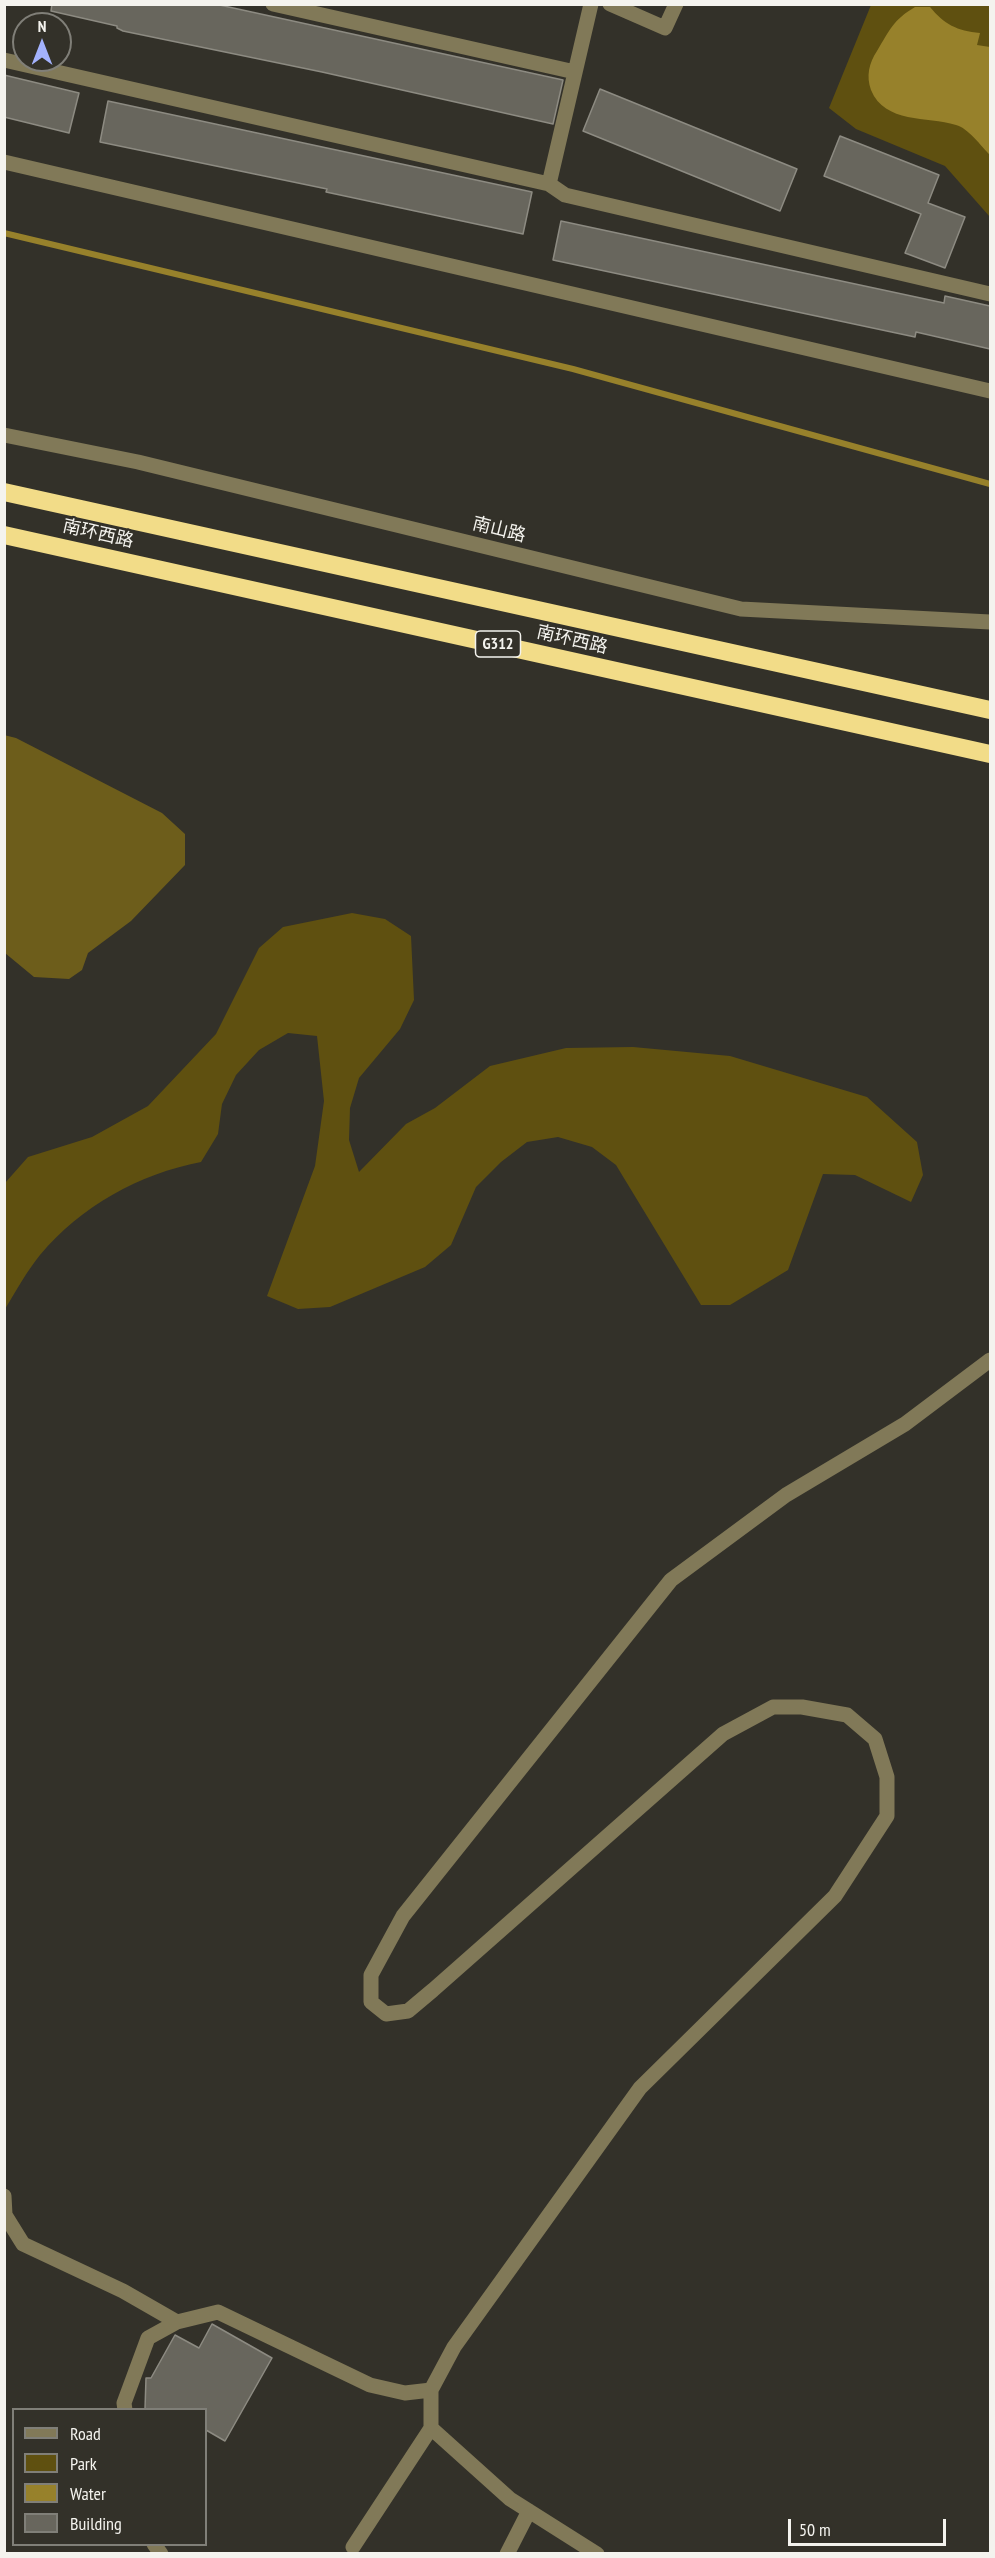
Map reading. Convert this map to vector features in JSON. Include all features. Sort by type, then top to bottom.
[{"type":"highway","name":"南环西路","points":[[4,492],[990,710]]},
{"type":"highway","name":"南环西路","points":[[4,535],[990,754]]},
{"type":"street","points":[[273,4],[575,72]]},
{"type":"street","points":[[549,184],[591,4]]},
{"type":"street","points":[[610,4],[664,28],[676,4]]},
{"type":"street","points":[[4,60],[549,184],[564,195],[990,294]]},
{"type":"street","points":[[4,162],[990,391]]},
{"type":"street","name":"南山路","points":[[4,435],[138,462],[741,609],[990,622]]},
{"type":"street","points":[[353,2547],[431,2428],[431,2390],[454,2347],[640,2088],[835,1896],[887,1816],[887,1777],[874,1739],[847,1715],[802,1707],[773,1707],[723,1734],[408,2011],[386,2014],[371,2002],[371,1975],[403,1916],[671,1580],[786,1495],[905,1424],[990,1360]]},
{"type":"street","points":[[4,2196],[5,2216],[23,2244],[123,2291],[177,2322]]},
{"type":"street","points":[[125,2408],[124,2403],[148,2338],[177,2322],[218,2313],[370,2385],[405,2393],[431,2390]]},
{"type":"street","points":[[431,2428],[510,2499],[597,2553]]},
{"type":"street","points":[[507,2553],[529,2511]]},
{"type":"green space","points":[[871,5],[990,5],[990,217],[945,166],[856,129],[829,108]]},
{"type":"green space","points":[[352,913],[385,919],[411,936],[414,1000],[400,1029],[359,1078],[350,1108],[349,1140],[359,1172],[406,1124],[435,1108],[490,1066],[566,1048],[633,1047],[730,1056],[867,1097],[917,1142],[923,1175],[911,1202],[855,1175],[823,1174],[788,1270],[730,1305],[701,1305],[616,1165],[592,1147],[558,1137],[527,1142],[501,1162],[476,1187],[451,1245],[425,1267],[330,1307],[298,1309],[267,1296],[315,1166],[324,1101],[317,1036],[288,1033],[259,1050],[236,1075],[222,1104],[218,1134],[201,1162],[178,1167],[134,1184],[93,1207],[74,1221],[40,1255],[5,1309],[5,1183],[28,1157],[92,1137],[148,1106],[216,1034],[259,948],[283,927]]},
{"type":"shaded area","points":[[4,735],[16,738],[162,813],[185,834],[185,865],[131,921],[88,953],[82,970],[69,979],[34,977],[5,953]]},
{"type":"water","points":[[915,7],[930,7],[952,26],[980,33],[977,45],[990,47],[990,155],[970,133],[961,127],[896,114],[877,101],[871,90],[869,75],[874,56],[897,21]]},
{"type":"building","points":[[52,4],[215,4],[563,80],[553,124],[322,72],[123,31],[117,26],[72,16],[72,12],[51,11]]},
{"type":"building","points":[[4,75],[79,93],[69,133],[4,117]]},
{"type":"building","points":[[600,89],[797,169],[780,211],[583,131]]},
{"type":"building","points":[[108,101],[532,192],[523,234],[326,192],[327,189],[100,142]]},
{"type":"building","points":[[840,136],[939,175],[928,203],[965,217],[945,268],[905,253],[921,214],[824,176]]},
{"type":"building","points":[[561,221],[944,303],[945,296],[990,306],[990,349],[916,332],[915,337],[553,260]]},
{"type":"building","points":[[212,2324],[272,2358],[225,2441],[207,2431],[207,2408],[145,2408],[146,2378],[151,2378],[175,2335],[199,2348]]},
{"type":"waterway","points":[[4,233],[573,369],[990,484]]}]
